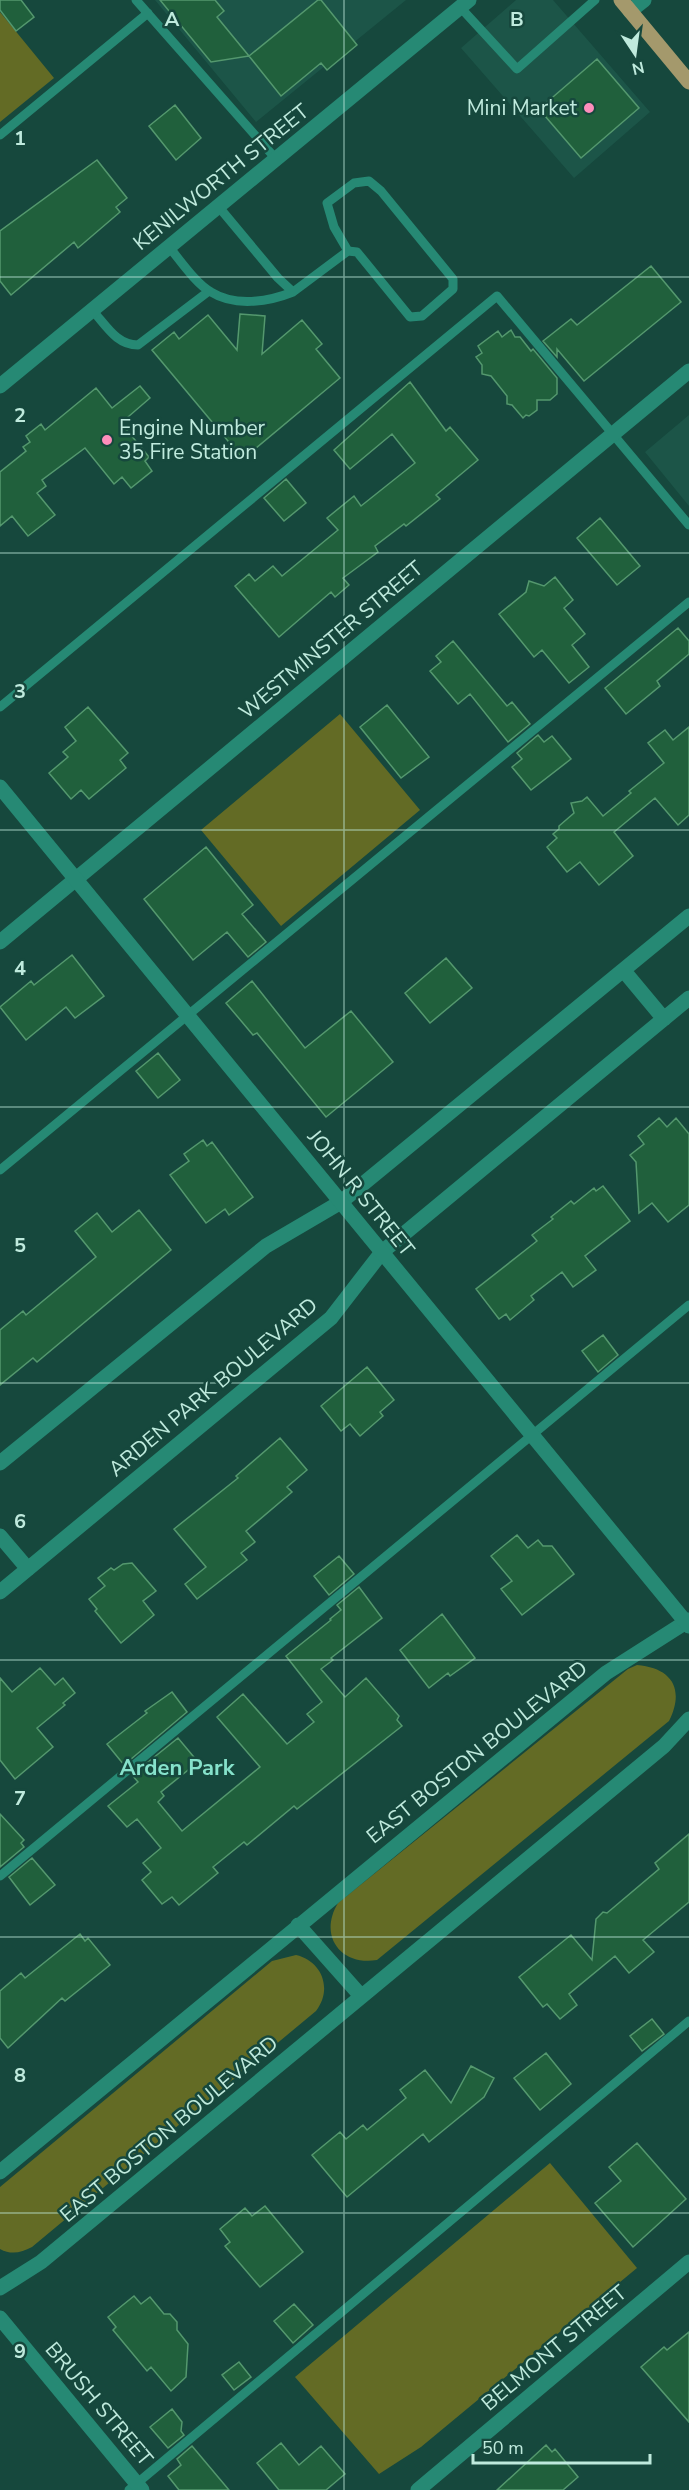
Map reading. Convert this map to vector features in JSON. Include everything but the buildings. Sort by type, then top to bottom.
[{"type":"main road","points":[[625,6],[689,82]]},
{"type":"street","points":[[625,6],[644,0]]},
{"type":"street","name":"KENILWORTH STREET","points":[[0,386],[464,3]]},
{"type":"street","name":"WESTMINSTER STREET","points":[[0,942],[689,371]]},
{"type":"street","name":"JOHN R STREET","points":[[0,787],[688,1623]]},
{"type":"street","points":[[0,1463],[266,1246],[340,1202],[689,916]]},
{"type":"street","points":[[624,971],[664,1018]]},
{"type":"street","name":"ARDEN PARK BOULEVARD","points":[[0,1592],[331,1318],[382,1252],[689,998]]},
{"type":"street","points":[[0,1536],[28,1569]]},
{"type":"street","name":"EAST BOSTON BOULEVARD","points":[[0,2172],[606,1673],[688,1623]]},
{"type":"street","name":"EAST BOSTON BOULEVARD","points":[[0,2288],[41,2262],[664,1746],[689,1719]]},
{"type":"street","points":[[298,1925],[361,1996]]},
{"type":"street","name":"BELMONT STREET","points":[[418,2490],[689,2262]]},
{"type":"street","name":"BRUSH STREET","points":[[0,2318],[136,2488]]},
{"type":"lane","points":[[136,0],[276,159]]},
{"type":"lane","points":[[464,3],[517,69],[595,0]]},
{"type":"lane","points":[[0,135],[148,14]]},
{"type":"lane","points":[[169,247],[208,291],[227,300],[268,300],[293,292],[348,251],[357,252],[410,317],[422,316],[453,289],[453,279],[381,191],[369,181],[354,183],[327,203],[334,227],[348,251]]},
{"type":"lane","points":[[218,206],[278,278],[293,292]]},
{"type":"lane","points":[[92,310],[119,341],[128,345],[138,345],[208,291]]},
{"type":"lane","points":[[0,707],[497,296],[689,525]]},
{"type":"lane","points":[[0,1170],[689,602]]},
{"type":"lane","points":[[0,1876],[689,1305]]},
{"type":"lane","points":[[136,2488],[689,2021]]},
{"type":"shaded area","points":[[155,0],[406,0],[256,122]]},
{"type":"shaded area","points":[[516,0],[553,0],[650,112],[574,178],[461,48]]},
{"type":"shaded area","points":[[689,415],[689,506],[645,452]]},
{"type":"green space","points":[[0,12],[54,78],[0,122]]},
{"type":"green space","points":[[340,714],[420,810],[281,926],[201,830]]},
{"type":"green space","points":[[637,1665],[659,1671],[672,1682],[676,1699],[669,1721],[377,1960],[364,1961],[353,1958],[336,1946],[331,1927],[332,1915],[338,1903],[628,1669]]},
{"type":"green space","points":[[296,1955],[312,1963],[322,1977],[324,1994],[316,2011],[32,2247],[16,2252],[0,2249],[0,2187],[272,1961]]},
{"type":"green space","points":[[550,2163],[637,2268],[421,2447],[379,2474],[295,2377]]},
{"type":"place","name":"Mini Market","points":[[589,108]]},
{"type":"place","name":"Engine Number 35 Fire Station","points":[[107,440]]},
{"type":"district","name":"Arden Park","points":[[177,1768]]}]
